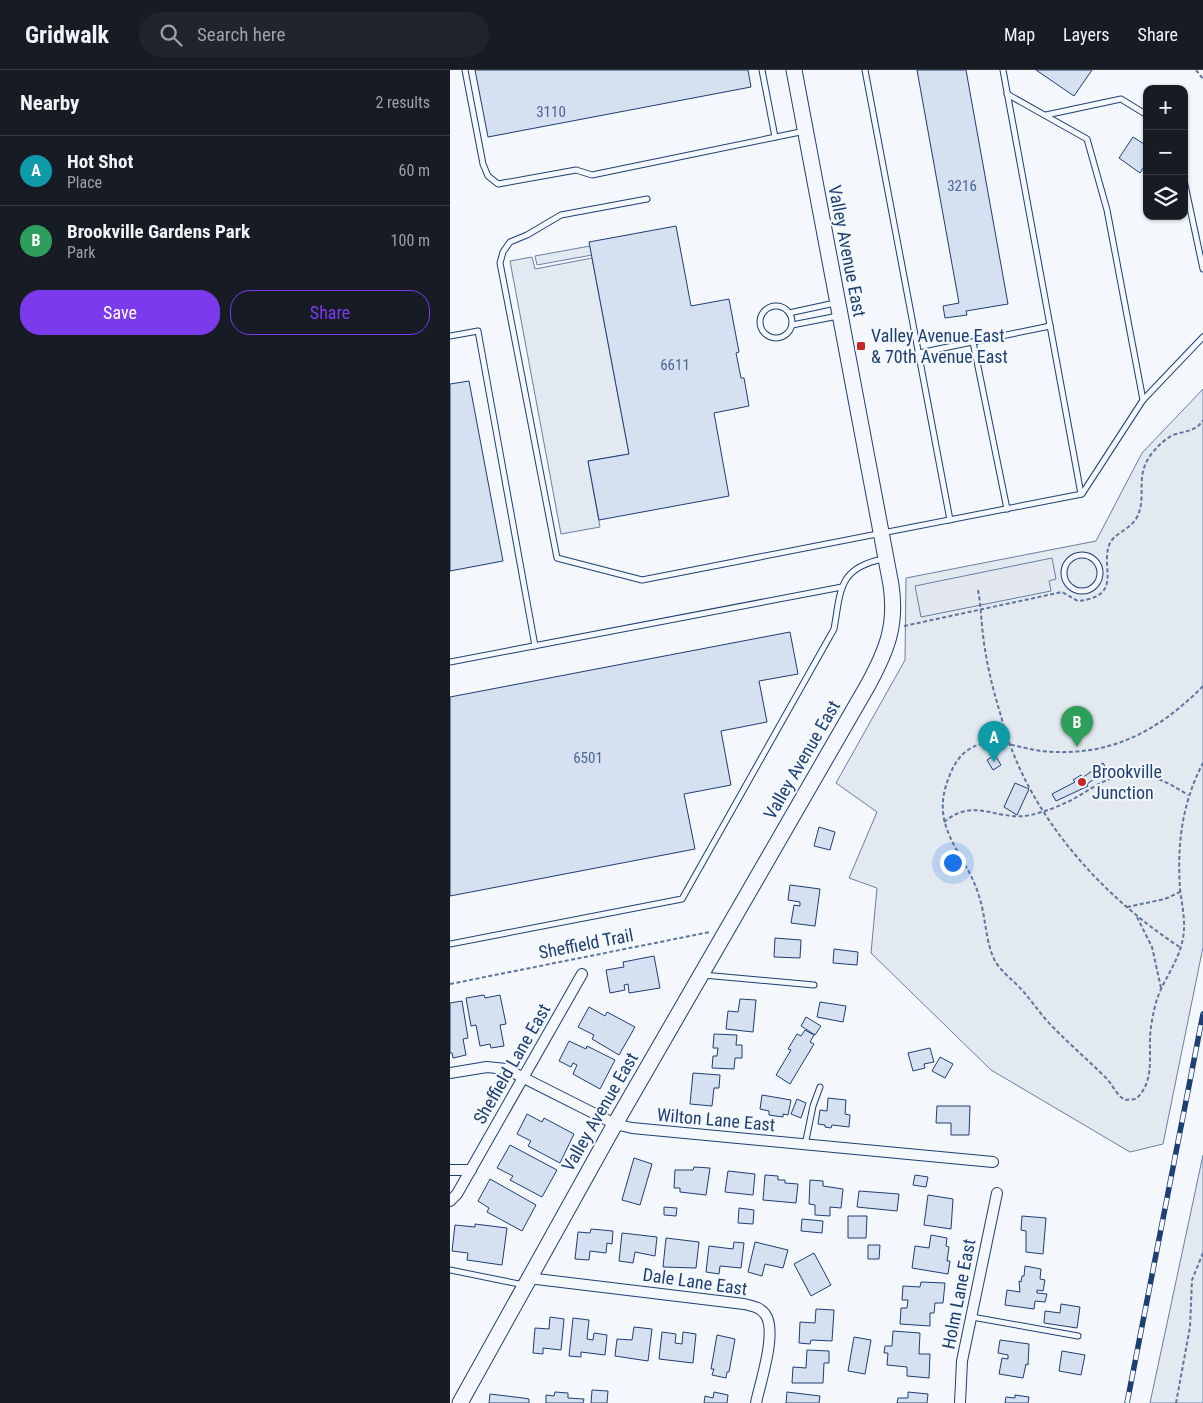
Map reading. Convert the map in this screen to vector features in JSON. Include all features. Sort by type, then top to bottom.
[{"type":"main road","name":"Valley Avenue East","points":[[460,1403],[526,1281],[615,1124],[868,685],[890,639],[893,597],[794,70]]},
{"type":"street","name":"Sheffield Lane East","points":[[450,1201],[471,1170],[582,974]]},
{"type":"street","name":"Wilton Lane East","points":[[450,1073],[498,1067],[523,1077],[615,1124],[646,1130],[993,1162]]},
{"type":"street","points":[[450,1170],[471,1170]]},
{"type":"street","name":"Holm Lane East","points":[[960,1403],[962,1361],[997,1193]]},
{"type":"street","name":"Dale Lane East","points":[[526,1281],[744,1304],[757,1308],[766,1315],[770,1330],[756,1403]]},
{"type":"lane","points":[[465,70],[483,164],[488,176],[493,182],[498,184],[576,170],[592,175],[805,131]]},
{"type":"lane","points":[[762,70],[775,137]]},
{"type":"lane","points":[[865,70],[950,520]]},
{"type":"lane","points":[[1003,70],[1082,494]]},
{"type":"lane","points":[[1007,94],[1087,139],[1107,210],[1143,400]]},
{"type":"lane","points":[[1045,115],[1121,99],[1143,113]]},
{"type":"lane","points":[[647,199],[561,215],[527,235],[510,242],[500,263],[557,558],[642,580],[1082,494],[1143,400],[1203,337]]},
{"type":"lane","points":[[1188,199],[1203,270]]},
{"type":"lane","points":[[771,306],[782,306],[790,313],[792,325],[787,334],[777,338],[767,336],[761,327],[763,312],[771,306]]},
{"type":"lane","points":[[790,313],[839,309]]},
{"type":"lane","points":[[792,325],[839,309]]},
{"type":"lane","points":[[919,353],[1050,326]]},
{"type":"lane","points":[[450,336],[478,331],[535,646]]},
{"type":"lane","points":[[973,342],[1007,509]]},
{"type":"lane","points":[[1076,556],[1087,556],[1092,558],[1099,568],[1098,579],[1096,584],[1086,590],[1074,589],[1066,580],[1064,569],[1071,559],[1076,556]]},
{"type":"lane","points":[[450,944],[682,899],[834,630],[842,587],[851,572],[864,563],[886,559]]},
{"type":"lane","points":[[450,662],[842,587]]},
{"type":"lane","points":[[700,975],[814,985]]},
{"type":"lane","points":[[805,1145],[813,1106],[820,1087]]},
{"type":"lane","points":[[450,1270],[526,1281]]},
{"type":"lane","points":[[972,1317],[1078,1336]]},
{"type":"path","points":[[1196,70],[1203,79]]},
{"type":"path","points":[[892,625],[904,626],[1062,592],[1078,601],[1102,593],[1108,578],[1106,552],[1110,541],[1124,531],[1138,516],[1141,504],[1140,479],[1151,454],[1163,442],[1174,435],[1194,429],[1203,420]]},
{"type":"path","points":[[978,590],[986,656],[1001,719],[1031,788],[1066,844],[1090,872],[1136,915],[1181,948]]},
{"type":"path","points":[[1203,686],[1172,716],[1148,731],[1118,744],[1091,750],[1065,752],[1039,751],[997,742],[979,744],[962,754],[952,769],[946,788],[944,822],[948,836],[980,896],[994,959],[1052,1026],[1106,1077],[1115,1092],[1124,1100],[1136,1099],[1147,1084],[1151,1066],[1150,1030],[1162,988],[1181,948],[1185,923],[1181,891],[1179,846],[1189,795],[1203,763]]},
{"type":"path","points":[[944,822],[958,813],[971,809],[982,809],[1014,816],[1045,811],[1072,800],[1105,780],[1125,775],[1160,778],[1189,795]]},
{"type":"path","points":[[1127,907],[1165,899],[1181,891]]},
{"type":"path","points":[[1136,915],[1152,947],[1162,988]]},
{"type":"path","name":"Sheffield Trail","points":[[450,984],[727,928]]},
{"type":"path","points":[[1176,1403],[1190,1327],[1192,1280],[1203,1253]]},
{"type":"shaded area","points":[[590,246],[592,255],[537,265],[535,256]]},
{"type":"shaded area","points":[[532,257],[535,269],[592,258],[629,454],[588,461],[600,527],[561,534],[510,261]]},
{"type":"shaded area","points":[[1203,389],[1203,947],[1163,1144],[1130,1152],[991,1070],[871,953],[877,888],[849,878],[877,812],[836,783],[905,660],[906,578],[1096,541],[1142,453]]},
{"type":"shaded area","points":[[1052,558],[1056,579],[1049,581],[1051,591],[921,617],[915,586]]},
{"type":"shaded area","points":[[1203,1155],[1203,1403],[1150,1403]]},
{"type":"building","points":[[475,70],[748,70],[751,87],[488,137]]},
{"type":"building","points":[[917,70],[966,70],[1008,304],[966,311],[967,315],[945,318],[943,306],[959,303]]},
{"type":"building","points":[[1036,70],[1092,70],[1074,96]]},
{"type":"building","points":[[1133,137],[1143,143],[1143,168],[1140,173],[1119,158]]},
{"type":"building","points":[[676,226],[691,306],[729,299],[739,352],[736,353],[741,378],[744,378],[749,406],[714,413],[729,496],[599,520],[588,461],[629,454],[589,242]]},
{"type":"building","points":[[469,381],[503,561],[450,571],[450,384]]},
{"type":"building","points":[[790,632],[798,674],[759,681],[767,722],[721,731],[731,785],[684,794],[695,849],[450,896],[450,697]]},
{"type":"building","points":[[995,755],[1001,765],[993,770],[987,760]]},
{"type":"building","name":"Brookville Junction","points":[[1103,763],[1107,770],[1087,784],[1088,786],[1056,801],[1052,794],[1075,782],[1073,780],[1081,775],[1082,778]]},
{"type":"building","points":[[1015,783],[1029,789],[1017,815],[1004,807]]},
{"type":"building","points":[[819,827],[835,832],[830,850],[814,846]]},
{"type":"building","points":[[790,885],[820,889],[815,926],[791,923],[794,905],[800,906],[800,902],[788,900]]},
{"type":"building","points":[[775,938],[801,940],[800,958],[774,957]]},
{"type":"building","points":[[834,949],[858,952],[857,965],[833,963]]},
{"type":"building","points":[[654,956],[660,988],[629,993],[628,984],[624,985],[625,990],[610,993],[606,970],[624,967],[623,962]]},
{"type":"building","points":[[484,995],[485,998],[500,995],[506,1024],[500,1025],[504,1046],[491,1048],[490,1044],[480,1046],[476,1025],[471,1026],[466,998]]},
{"type":"building","points":[[740,999],[756,1000],[753,1032],[726,1029],[728,1011],[738,1012]]},
{"type":"building","points":[[462,1001],[468,1038],[463,1039],[466,1055],[453,1058],[452,1053],[450,1053],[450,1003]]},
{"type":"building","points":[[820,1002],[846,1006],[843,1022],[817,1017]]},
{"type":"building","points":[[589,1007],[605,1016],[607,1012],[635,1027],[619,1055],[592,1039],[594,1035],[578,1027]]},
{"type":"building","points":[[806,1017],[821,1026],[815,1035],[801,1026]]},
{"type":"building","points":[[805,1030],[814,1035],[810,1042],[814,1044],[790,1084],[776,1075],[791,1050],[788,1049],[797,1034],[801,1036]]},
{"type":"building","points":[[714,1034],[737,1035],[736,1045],[742,1045],[742,1058],[735,1058],[734,1069],[712,1068],[713,1056],[717,1056],[718,1048],[713,1048]]},
{"type":"building","points":[[569,1041],[586,1049],[587,1046],[615,1060],[600,1089],[573,1074],[577,1065],[573,1063],[571,1067],[559,1061]]},
{"type":"building","points":[[930,1048],[934,1062],[924,1064],[925,1068],[913,1071],[908,1053]]},
{"type":"building","points":[[940,1057],[953,1064],[945,1078],[932,1071]]},
{"type":"building","points":[[693,1073],[720,1075],[719,1088],[714,1088],[712,1106],[690,1104]]},
{"type":"building","points":[[762,1095],[791,1100],[788,1115],[783,1114],[783,1117],[769,1115],[769,1111],[760,1109]]},
{"type":"building","points":[[828,1098],[846,1100],[845,1114],[850,1115],[849,1127],[832,1125],[831,1128],[818,1124],[820,1110],[827,1111]]},
{"type":"building","points":[[797,1099],[806,1103],[801,1118],[791,1114]]},
{"type":"building","points":[[937,1106],[970,1106],[969,1135],[951,1135],[951,1123],[936,1123]]},
{"type":"building","points":[[527,1114],[542,1122],[544,1118],[574,1134],[560,1163],[528,1146],[531,1141],[517,1134]]},
{"type":"building","points":[[510,1145],[557,1170],[542,1197],[510,1180],[513,1176],[497,1168]]},
{"type":"building","points":[[634,1158],[652,1164],[640,1205],[622,1200]]},
{"type":"building","points":[[694,1167],[710,1168],[706,1195],[680,1192],[680,1188],[674,1188],[675,1170],[693,1170]]},
{"type":"building","points":[[728,1171],[755,1174],[753,1195],[725,1192]]},
{"type":"building","points":[[765,1175],[778,1176],[778,1180],[785,1180],[785,1183],[798,1184],[796,1203],[763,1200]]},
{"type":"building","points":[[915,1175],[928,1177],[926,1187],[913,1185]]},
{"type":"building","points":[[490,1179],[536,1205],[522,1231],[487,1212],[489,1208],[478,1201]]},
{"type":"building","points":[[810,1180],[823,1181],[823,1186],[843,1189],[841,1208],[830,1207],[830,1216],[815,1215],[815,1205],[809,1204]]},
{"type":"building","points":[[859,1191],[899,1194],[897,1211],[857,1207]]},
{"type":"building","points":[[928,1195],[953,1199],[951,1229],[924,1225]]},
{"type":"building","points":[[664,1207],[677,1208],[676,1216],[664,1215]]},
{"type":"building","points":[[739,1208],[754,1210],[753,1224],[738,1223]]},
{"type":"building","points":[[848,1216],[867,1216],[866,1238],[848,1238]]},
{"type":"building","points":[[1022,1216],[1046,1218],[1043,1254],[1026,1252],[1026,1231],[1021,1230]]},
{"type":"building","points":[[802,1219],[823,1221],[822,1233],[801,1231]]},
{"type":"building","points":[[475,1224],[507,1228],[502,1265],[467,1260],[468,1253],[452,1251],[455,1225],[475,1227]]},
{"type":"building","points":[[591,1229],[613,1231],[612,1244],[607,1243],[606,1253],[590,1251],[589,1260],[575,1259],[578,1232],[590,1233]]},
{"type":"building","points":[[622,1233],[657,1237],[655,1256],[635,1252],[633,1263],[619,1261]]},
{"type":"building","points":[[931,1235],[947,1238],[946,1246],[949,1247],[947,1261],[950,1261],[948,1274],[912,1268],[915,1246],[929,1248]]},
{"type":"building","points":[[666,1238],[699,1242],[696,1268],[663,1267]]},
{"type":"building","points":[[734,1242],[744,1243],[741,1268],[720,1266],[719,1274],[706,1272],[709,1246],[733,1249]]},
{"type":"building","points":[[755,1242],[788,1250],[783,1268],[765,1264],[762,1276],[748,1272]]},
{"type":"building","points":[[868,1245],[880,1245],[879,1259],[868,1259]]},
{"type":"building","points":[[814,1253],[831,1285],[811,1296],[794,1264]]},
{"type":"building","points":[[1025,1266],[1041,1269],[1040,1279],[1045,1280],[1043,1291],[1037,1290],[1037,1293],[1047,1294],[1045,1302],[1035,1301],[1034,1309],[1005,1305],[1007,1290],[1020,1292],[1019,1281],[1021,1282],[1022,1276],[1024,1276]]},
{"type":"building","points":[[921,1282],[945,1283],[943,1303],[935,1303],[934,1313],[930,1313],[930,1326],[900,1324],[901,1308],[907,1308],[908,1300],[902,1300],[903,1286],[920,1287]]},
{"type":"building","points":[[1061,1304],[1080,1307],[1077,1328],[1044,1323],[1045,1311],[1060,1313]]},
{"type":"building","points":[[816,1309],[834,1310],[832,1341],[811,1340],[810,1344],[799,1343],[800,1322],[815,1323]]},
{"type":"building","points":[[550,1317],[564,1319],[561,1350],[543,1348],[543,1354],[533,1353],[535,1328],[549,1329]]},
{"type":"building","points":[[573,1318],[589,1320],[587,1339],[593,1340],[594,1333],[607,1335],[605,1355],[581,1352],[581,1357],[569,1356]]},
{"type":"building","points":[[634,1327],[652,1329],[648,1361],[615,1356],[617,1339],[632,1340]]},
{"type":"building","points":[[893,1331],[920,1333],[919,1354],[930,1354],[929,1378],[907,1376],[907,1367],[887,1365],[888,1353],[884,1353],[885,1346],[892,1346]]},
{"type":"building","points":[[662,1332],[676,1334],[675,1343],[682,1344],[683,1332],[696,1334],[693,1363],[659,1359]]},
{"type":"building","points":[[717,1335],[735,1339],[729,1372],[727,1372],[726,1378],[712,1375],[714,1369],[711,1369]]},
{"type":"building","points":[[854,1337],[871,1340],[865,1374],[848,1371]]},
{"type":"building","points":[[1000,1340],[1029,1344],[1028,1365],[1026,1364],[1023,1378],[999,1374],[1002,1358],[1008,1359],[1008,1355],[998,1353]]},
{"type":"building","points":[[807,1350],[829,1351],[829,1363],[824,1363],[823,1383],[792,1383],[793,1367],[806,1368]]},
{"type":"building","points":[[1062,1351],[1085,1355],[1081,1375],[1059,1371]]},
{"type":"building","points":[[592,1390],[608,1391],[607,1403],[591,1403]]},
{"type":"building","points":[[555,1392],[568,1393],[568,1398],[584,1399],[583,1403],[546,1403],[546,1395],[554,1396]]},
{"type":"building","points":[[714,1392],[728,1395],[727,1403],[704,1403],[705,1396],[713,1398]]},
{"type":"building","points":[[787,1392],[820,1396],[819,1403],[786,1403]]},
{"type":"building","points":[[908,1392],[928,1394],[927,1403],[897,1403],[898,1398],[908,1398]]},
{"type":"building","points":[[490,1394],[529,1399],[529,1403],[489,1403]]},
{"type":"building","points":[[1015,1395],[1029,1397],[1028,1403],[1005,1403],[1006,1397],[1015,1398]]},
{"type":"railway","points":[[1127,1403],[1203,1014]]},
{"type":"place","name":"Valley Avenue East & 70th Avenue East","points":[[861,346]]},
{"type":"place","name":"Brookville Gardens Park","points":[[1077,747]]},
{"type":"place","name":"Hot Shot","points":[[994,762]]},
{"type":"place","name":"Brookville Junction","points":[[1082,782]]}]
